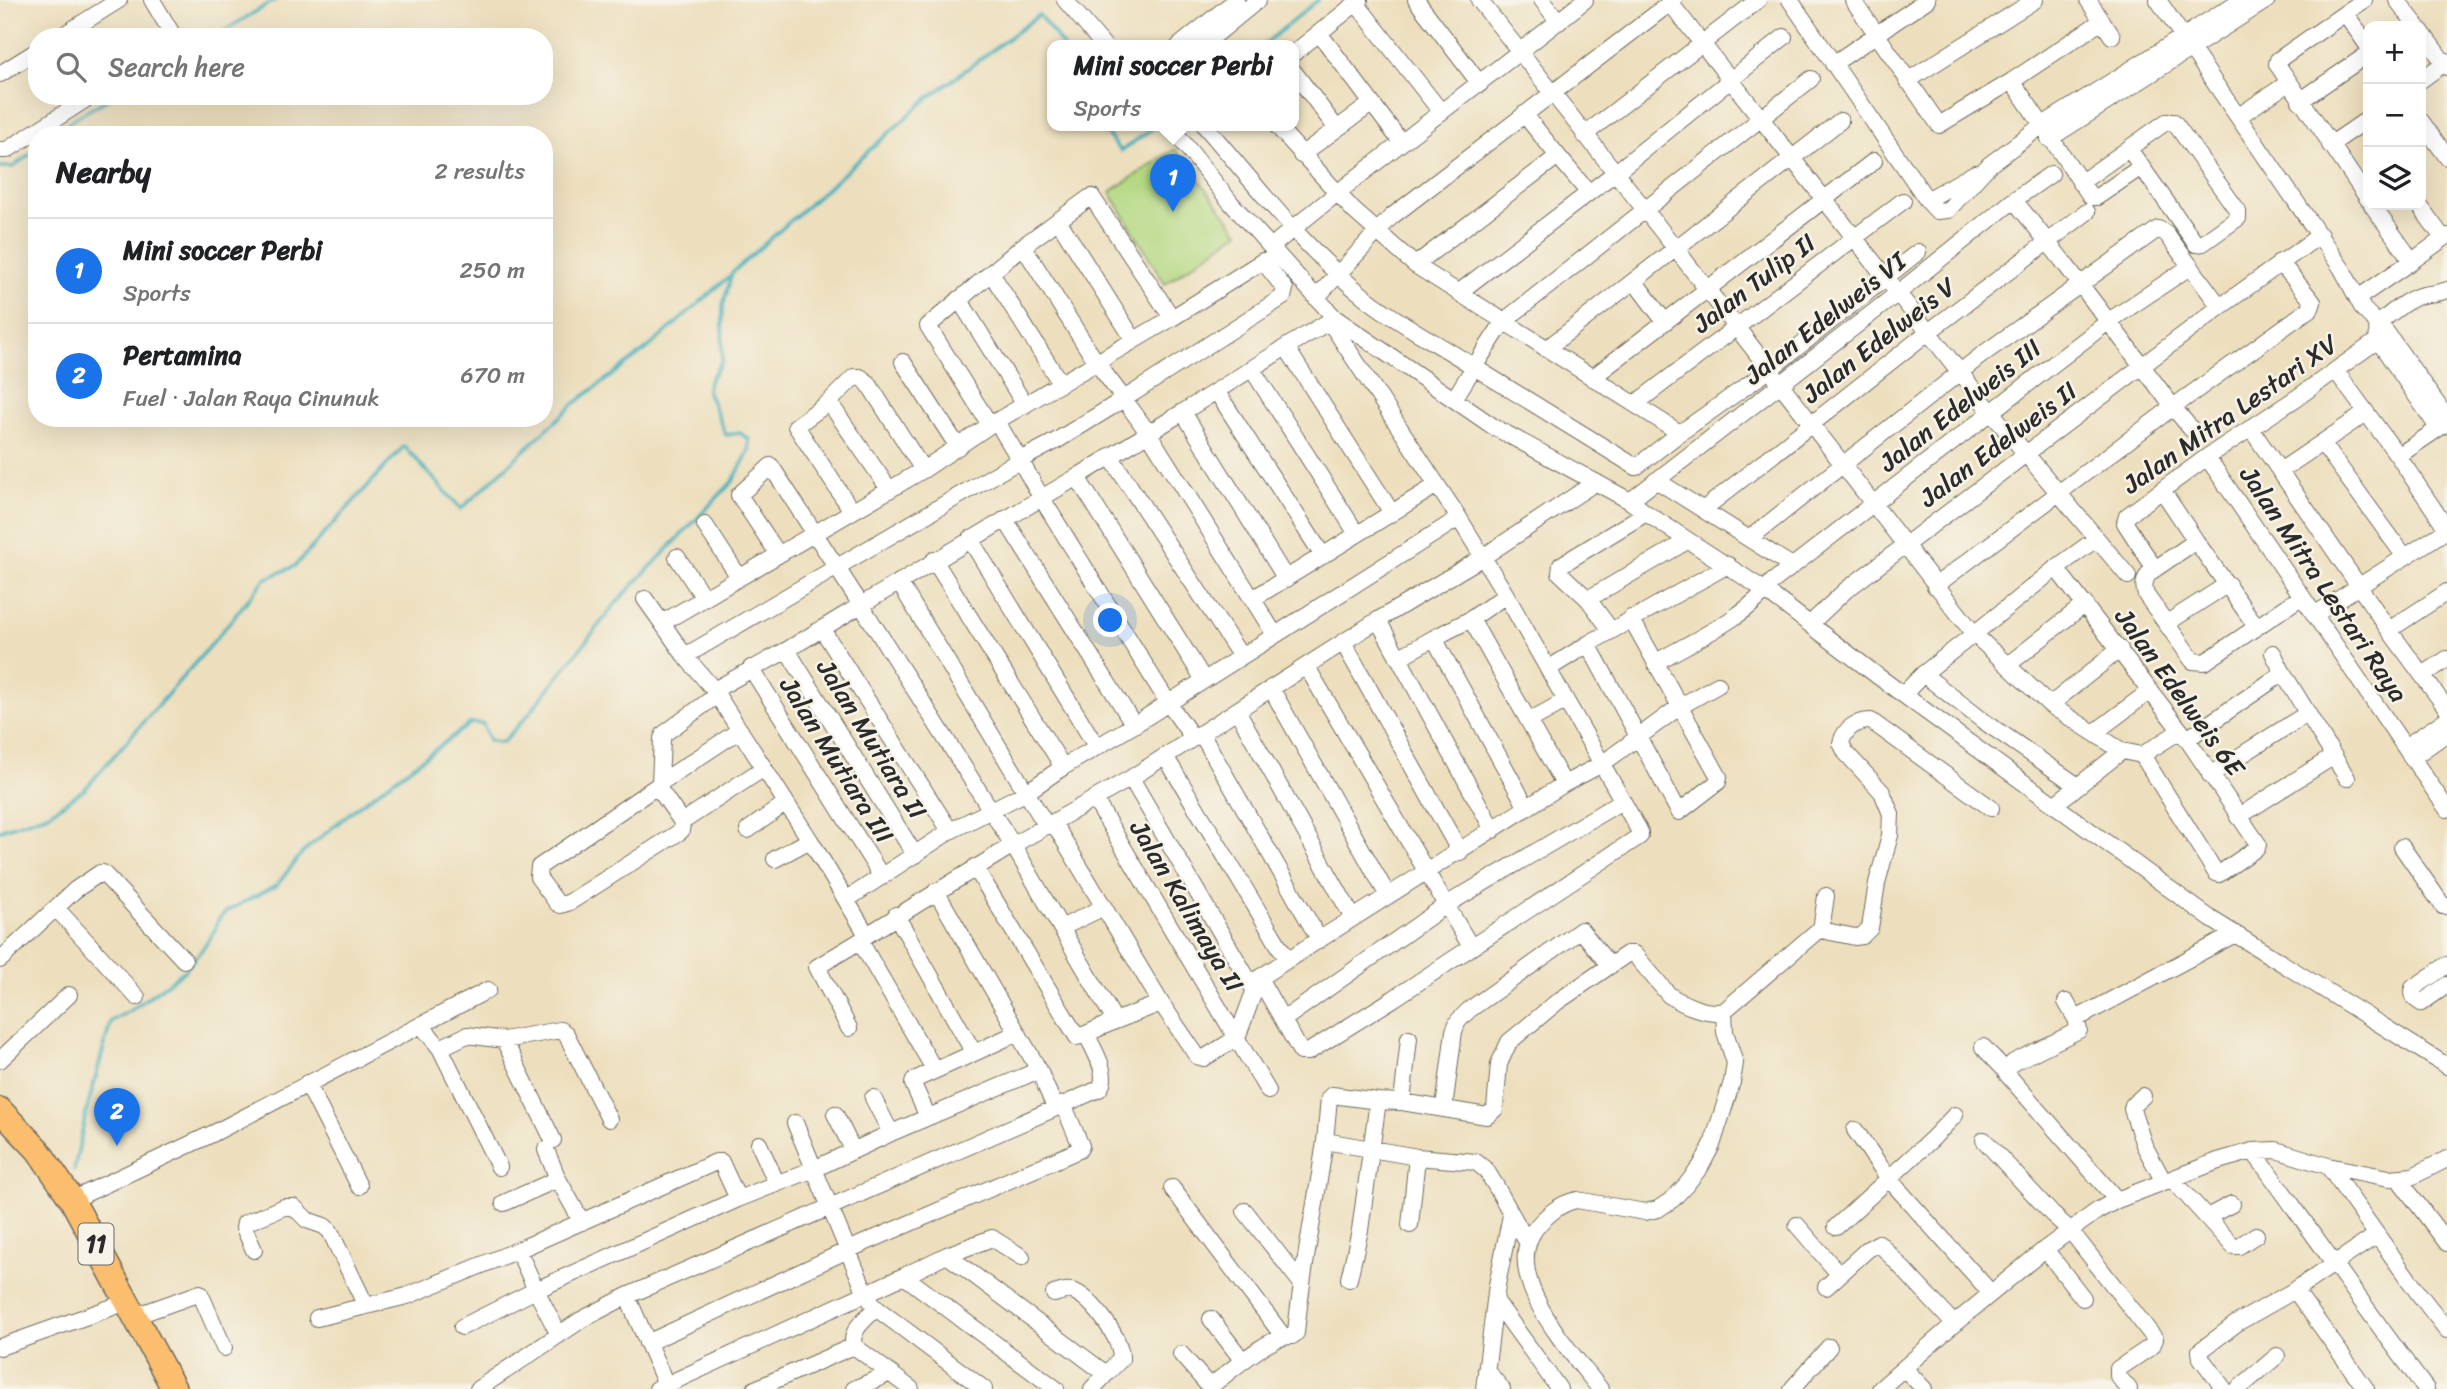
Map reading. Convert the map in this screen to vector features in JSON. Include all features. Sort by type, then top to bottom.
[{"type":"highway","name":"11","points":[[0,1110],[38,1150],[72,1200],[174,1389]]},
{"type":"street","points":[[70,28],[94,7],[119,0]]},
{"type":"street","points":[[152,0],[169,28]]},
{"type":"street","points":[[1065,0],[1099,40]]},
{"type":"street","points":[[1186,40],[1236,0]]},
{"type":"street","points":[[1209,40],[1258,0]]},
{"type":"street","points":[[1416,0],[1480,84]]},
{"type":"street","points":[[1479,0],[1676,249],[1935,586],[1974,634],[2050,705],[2122,751],[2141,755],[2184,735],[2283,673]]},
{"type":"street","points":[[1542,0],[1559,22]]},
{"type":"street","points":[[1271,247],[1336,192],[1480,84],[1585,0]]},
{"type":"street","points":[[1584,135],[1758,0]]},
{"type":"street","points":[[1790,0],[1937,211],[1948,209],[1989,165]]},
{"type":"street","points":[[1853,0],[1938,125],[2012,81],[2102,21]]},
{"type":"street","points":[[1833,64],[1927,0]]},
{"type":"street","points":[[1906,81],[2035,0]]},
{"type":"street","points":[[2088,0],[2112,36]]},
{"type":"street","points":[[2158,0],[2320,235],[2369,318],[2444,423],[2398,456]]},
{"type":"street","points":[[2188,43],[2241,0]]},
{"type":"street","points":[[1927,200],[2045,132],[2188,43],[2266,0]]},
{"type":"street","points":[[2363,192],[2288,83],[2278,67],[2278,60],[2364,0]]},
{"type":"street","points":[[2397,0],[2413,21]]},
{"type":"street","points":[[1315,298],[1376,231],[1408,203],[1671,1],[1700,43],[1856,238],[1959,373],[2128,576]]},
{"type":"street","points":[[1299,49],[1354,2],[1441,112]]},
{"type":"street","points":[[2345,13],[2363,39]]},
{"type":"street","points":[[1319,33],[1401,142]]},
{"type":"street","points":[[1458,293],[1616,172],[1784,37]]},
{"type":"street","points":[[2426,38],[2446,64],[2426,77]]},
{"type":"street","points":[[0,74],[28,57]]},
{"type":"street","points":[[2300,101],[2363,57]]},
{"type":"street","points":[[1299,79],[1337,129]]},
{"type":"street","points":[[1456,396],[1504,321],[1811,79]]},
{"type":"street","points":[[2012,81],[2091,197],[2094,198],[2141,167]]},
{"type":"street","points":[[2239,116],[2288,83]]},
{"type":"street","points":[[1301,155],[1371,104]]},
{"type":"street","points":[[44,126],[77,105]]},
{"type":"street","points":[[1524,114],[1588,192]]},
{"type":"street","points":[[1546,349],[1840,121]]},
{"type":"street","points":[[2080,183],[2166,122],[2174,122],[2238,211],[2238,218],[2203,243],[2196,244],[2129,149]]},
{"type":"street","points":[[2330,145],[2363,127]]},
{"type":"street","points":[[2426,128],[2447,158]]},
{"type":"street","points":[[1131,778],[1301,1052],[1308,1052],[1640,836],[1506,594],[1332,320],[1173,131]]},
{"type":"street","points":[[1209,131],[1294,228],[1338,274],[1367,299],[1472,370],[1636,467],[1680,433],[1774,377],[1892,285],[1918,251]]},
{"type":"street","points":[[1281,131],[1336,192],[1415,265],[1680,433]]},
{"type":"street","points":[[0,150],[7,150],[28,136]]},
{"type":"street","points":[[1415,265],[1558,156]]},
{"type":"street","points":[[1211,176],[1233,158]]},
{"type":"street","points":[[1592,378],[1874,161]]},
{"type":"street","name":"Jalan Edelweis VI","points":[[1892,285],[2052,174]]},
{"type":"street","points":[[1172,318],[1092,197],[1023,246],[928,326],[1020,460],[1169,704],[1197,735],[1319,939]]},
{"type":"street","points":[[2014,200],[2191,429]]},
{"type":"street","name":"Jalan Tulip II","points":[[1635,404],[1903,201]]},
{"type":"street","points":[[2376,210],[2412,261]]},
{"type":"street","points":[[2369,318],[2412,261],[2445,237],[2423,210]]},
{"type":"street","name":"Jalan Edelweis V","points":[[1704,509],[1927,332],[2087,212]]},
{"type":"street","points":[[1058,220],[1133,340]]},
{"type":"street","points":[[1750,538],[1959,373],[2158,229],[2163,229],[2220,307]]},
{"type":"street","name":"Jalan Edelweis II","points":[[1815,619],[1846,590],[2141,366],[2320,235]]},
{"type":"street","points":[[1023,246],[1096,362],[1149,434],[1275,635]]},
{"type":"street","points":[[662,623],[923,470],[1263,261],[1286,292],[1283,297],[1056,441],[685,656]]},
{"type":"street","points":[[1935,586],[2311,308],[2313,302],[2307,293],[2280,262]]},
{"type":"street","name":"Jalan Edelweis III","points":[[1655,663],[1740,614],[1789,568],[1873,503],[2109,321],[2191,266]]},
{"type":"street","points":[[991,272],[1061,384]]},
{"type":"street","points":[[1634,282],[1665,322]]},
{"type":"street","points":[[2369,318],[2414,299],[2447,290]]},
{"type":"street","points":[[959,299],[1025,405]]},
{"type":"street","name":"Jalan Mitra Lestari XV","points":[[2155,569],[2131,534],[2125,519],[2207,457],[2336,371],[2369,318]]},
{"type":"street","points":[[740,730],[659,785],[539,867],[538,877],[557,903],[565,904],[680,832],[683,828],[682,822],[659,785],[662,739],[664,734],[715,693],[751,668],[787,650],[1149,434],[1332,320]]},
{"type":"street","points":[[1332,320],[1456,396],[1494,427],[1632,499],[1646,513],[1687,541],[1769,586],[1815,619],[1879,677],[2235,934],[2447,1066]]},
{"type":"street","points":[[1286,347],[1392,513]]},
{"type":"street","points":[[903,362],[958,447]]},
{"type":"street","points":[[1252,369],[1357,534]]},
{"type":"street","points":[[2314,615],[2447,529],[2336,371]]},
{"type":"street","points":[[852,511],[796,426],[829,402],[854,377],[865,379],[923,470]]},
{"type":"street","name":"Jalan Edelweis VI","points":[[1632,499],[1774,377]]},
{"type":"street","points":[[1217,392],[1322,556]]},
{"type":"street","points":[[829,402],[889,489]]},
{"type":"street","points":[[1183,412],[1286,579]]},
{"type":"street","points":[[2280,471],[2366,413]]},
{"type":"street","points":[[2251,429],[2389,631],[2447,709]]},
{"type":"street","points":[[2323,444],[2405,557]]},
{"type":"street","points":[[1110,456],[1240,655]]},
{"type":"street","name":"Jalan Mitra Lestari Raya","points":[[2207,457],[2447,809]]},
{"type":"street","points":[[778,554],[739,495],[771,466],[1013,845],[1115,1021]]},
{"type":"street","points":[[1077,477],[1204,680]]},
{"type":"street","points":[[849,1028],[817,967],[975,867],[1131,778],[1378,620],[1483,557],[1596,482]]},
{"type":"street","points":[[1654,482],[1750,538],[1789,568]]},
{"type":"street","points":[[1252,598],[1437,485]]},
{"type":"street","points":[[2162,490],[2256,626]]},
{"type":"street","points":[[1610,629],[1588,599],[1560,573],[1561,565],[1646,513]]},
{"type":"street","points":[[846,900],[950,831],[1027,792],[1096,746],[1169,704],[1240,655],[1459,518]]},
{"type":"street","points":[[1005,519],[1134,725]]},
{"type":"street","points":[[705,525],[739,577]]},
{"type":"street","points":[[970,539],[1096,746]]},
{"type":"street","points":[[1905,694],[1923,674],[2096,539]]},
{"type":"street","points":[[1588,599],[1687,541]]},
{"type":"street","points":[[2196,541],[2155,569],[2144,580],[2146,595],[2193,661],[2205,662],[2301,597]]},
{"type":"street","points":[[677,557],[704,598]]},
{"type":"street","points":[[934,560],[1063,767]]},
{"type":"street","points":[[1548,669],[1610,629],[1728,565]]},
{"type":"street","name":"Jalan Edelweis 6E","points":[[2056,568],[2184,735],[2258,844],[2257,848],[2219,874],[2216,873],[2141,755]]},
{"type":"street","points":[[899,582],[1027,792],[1104,907],[1161,1003],[1197,1056],[1204,1058],[1237,1038],[1256,983],[1287,959],[1564,784],[1602,764],[1679,707],[1718,685]]},
{"type":"street","points":[[2167,623],[2228,584]]},
{"type":"street","points":[[2389,631],[2447,592]]},
{"type":"street","points":[[1398,658],[1471,619],[1506,594]]},
{"type":"street","points":[[645,599],[715,693],[810,840],[846,900],[934,1069]]},
{"type":"street","points":[[2009,664],[2085,604]]},
{"type":"street","points":[[1588,644],[1679,812],[1718,782],[1719,777],[1632,618]]},
{"type":"street","points":[[1471,619],[1564,784]]},
{"type":"street","points":[[1378,620],[1493,830]]},
{"type":"street","points":[[821,629],[950,831]]},
{"type":"street","points":[[1434,638],[1527,808]]},
{"type":"street","points":[[1343,642],[1460,852]]},
{"type":"street","points":[[2050,705],[2120,649]]},
{"type":"street","name":"Jalan Mutiara II","points":[[787,650],[915,855]]},
{"type":"street","points":[[2273,653],[2347,778]]},
{"type":"street","points":[[2423,675],[2447,659]]},
{"type":"street","points":[[1307,667],[1471,947]]},
{"type":"street","name":"Jalan Mutiara III","points":[[751,668],[882,877]]},
{"type":"street","points":[[1923,674],[1982,720],[2078,786]]},
{"type":"street","points":[[1271,688],[1388,896]]},
{"type":"street","points":[[2094,733],[2150,691]]},
{"type":"street","points":[[1529,721],[1565,701]]},
{"type":"street","points":[[1237,710],[1353,918]]},
{"type":"street","points":[[2210,775],[2308,713]]},
{"type":"street","points":[[2409,752],[2447,719]]},
{"type":"street","points":[[1181,1354],[1210,1385],[1283,1336],[1293,1336],[1296,1333],[1329,1098],[1332,1095],[1402,1102],[1487,1116],[1492,1114],[1494,1109],[1499,1064],[1509,1042],[1557,1002],[1627,954],[1634,954],[1676,999],[1709,1012],[1724,1011],[1821,930],[1855,937],[1866,933],[1870,928],[1877,883],[1890,835],[1891,814],[1882,792],[1846,753],[1841,743],[1849,728],[1860,721],[1871,720],[1991,808]]},
{"type":"street","points":[[2409,752],[2447,733]]},
{"type":"street","points":[[2054,804],[2122,751]]},
{"type":"street","points":[[1165,756],[1287,959]]},
{"type":"street","points":[[2238,817],[2334,756]]},
{"type":"street","points":[[682,822],[764,768]]},
{"type":"street","name":"Jalan Kalimaya II","points":[[1095,800],[1268,1091]]},
{"type":"street","points":[[1283,1020],[1446,905],[1622,801]]},
{"type":"street","points":[[748,830],[786,803]]},
{"type":"street","points":[[775,859],[810,840]]},
{"type":"street","points":[[2402,847],[2443,906],[2447,906]]},
{"type":"street","points":[[478,1389],[581,1320],[627,1296],[1103,1086],[1102,1071],[1081,1035],[975,867]]},
{"type":"street","points":[[0,960],[97,873],[103,873],[184,960]]},
{"type":"street","points":[[647,1343],[848,1250],[1079,1150],[1081,1146],[1059,1106],[936,891]]},
{"type":"street","points":[[1821,930],[1826,896]]},
{"type":"street","points":[[1061,928],[1104,907]]},
{"type":"street","points":[[56,908],[137,997]]},
{"type":"street","points":[[896,915],[974,1053]]},
{"type":"street","points":[[1444,1108],[1454,1031],[1458,1021],[1469,1010],[1581,930],[1610,966]]},
{"type":"street","points":[[2076,1019],[2235,934]]},
{"type":"street","points":[[2447,965],[2413,988],[2413,997],[2421,1003],[2447,985]]},
{"type":"street","points":[[72,1200],[214,1133],[488,990]]},
{"type":"street","points":[[0,1060],[69,995]]},
{"type":"street","points":[[2005,1070],[2014,1062],[2079,1030],[2066,1002]]},
{"type":"street","points":[[1081,1035],[1161,1003]]},
{"type":"street","points":[[1600,1389],[1542,1312],[1528,1282],[1528,1244],[1535,1228],[1566,1202],[1577,1200],[1645,1212],[1658,1209],[1673,1199],[1686,1185],[1701,1166],[1712,1145],[1732,1082],[1735,1063],[1724,1028],[1724,1011]]},
{"type":"street","points":[[422,1026],[440,1048],[499,1167]]},
{"type":"street","points":[[440,1048],[467,1035],[504,1040],[558,1029],[562,1031],[609,1119]]},
{"type":"street","points":[[928,1117],[913,1082],[934,1069],[1017,1033]]},
{"type":"street","points":[[1402,1102],[1409,1038]]},
{"type":"street","points":[[504,1040],[550,1145],[558,1179],[582,1222]]},
{"type":"street","points":[[1983,1047],[2117,1200]]},
{"type":"street","points":[[461,1326],[738,1199],[814,1169],[1039,1070]]},
{"type":"street","points":[[307,1083],[359,1186]]},
{"type":"street","points":[[2143,1096],[2133,1105],[2133,1109],[2144,1145],[2168,1180],[2234,1246],[2239,1246],[2256,1235]]},
{"type":"street","points":[[873,1098],[891,1133]]},
{"type":"street","points":[[1349,1279],[1360,1230],[1378,1101]]},
{"type":"street","points":[[835,1114],[853,1150]]},
{"type":"street","points":[[1836,1227],[1955,1115]]},
{"type":"street","points":[[795,1123],[866,1294],[877,1308],[977,1387]]},
{"type":"street","points":[[1855,1130],[1889,1179],[1991,1293]]},
{"type":"street","points":[[1984,1140],[2070,1230],[2155,1339],[2152,1346],[2118,1369],[2118,1376],[2129,1389]]},
{"type":"street","points":[[1325,1141],[1416,1157],[1476,1162],[1486,1170],[1528,1244]]},
{"type":"street","points":[[759,1144],[777,1184]]},
{"type":"street","points":[[2253,1150],[2366,1311],[2426,1389]]},
{"type":"street","points":[[1880,1389],[2045,1249],[2117,1200],[2253,1150],[2276,1150],[2328,1166],[2398,1178],[2426,1171],[2447,1159]]},
{"type":"street","points":[[1409,1225],[1416,1157]]},
{"type":"street","points":[[317,1318],[418,1292],[716,1162],[720,1162],[738,1199]]},
{"type":"street","points":[[2328,1166],[2447,1330]]},
{"type":"street","points":[[2398,1178],[2447,1243]]},
{"type":"street","points":[[504,1203],[558,1179]]},
{"type":"street","points":[[1172,1188],[1283,1336]]},
{"type":"street","points":[[2207,1217],[2232,1204]]},
{"type":"street","points":[[254,1250],[244,1228],[245,1223],[284,1207],[294,1207],[307,1220],[330,1231],[366,1306]]},
{"type":"street","points":[[1245,1211],[1302,1284]]},
{"type":"street","points":[[1484,1389],[1495,1300],[1511,1215]]},
{"type":"street","points":[[1797,1225],[1839,1273]]},
{"type":"street","points":[[2224,1389],[2201,1358],[2200,1351],[2237,1323],[2295,1290],[2377,1235]]},
{"type":"street","points":[[627,1296],[664,1388],[947,1255],[992,1238],[1022,1257]]},
{"type":"street","points":[[1826,1287],[1876,1242],[1954,1324]]},
{"type":"street","points":[[2045,1249],[2083,1298]]},
{"type":"street","points":[[518,1250],[559,1335]]},
{"type":"street","points":[[947,1255],[1106,1374]]},
{"type":"street","points":[[904,1276],[1056,1389]]},
{"type":"street","points":[[1054,1294],[1068,1290],[1076,1292],[1097,1311],[1114,1335],[1121,1351],[1121,1359],[1092,1389]]},
{"type":"street","points":[[2295,1290],[2366,1389]]},
{"type":"street","points":[[0,1347],[131,1309],[200,1293],[224,1348]]},
{"type":"street","points":[[1495,1300],[1559,1389]]},
{"type":"street","points":[[877,1308],[854,1333],[854,1346],[911,1389]]},
{"type":"street","points":[[1211,1320],[1243,1361]]},
{"type":"street","points":[[755,1389],[854,1346]]},
{"type":"street","points":[[1792,1389],[1829,1347]]},
{"type":"street","points":[[2238,1389],[2277,1356]]},
{"type":"street","points":[[1904,1368],[1924,1389]]},
{"type":"street","points":[[1486,1370],[1502,1389]]},
{"type":"street","points":[[854,1389],[888,1374]]},
{"type":"green space","points":[[1175,149],[1239,232],[1165,284],[1110,192]]},
{"type":"waterway","points":[[229,28],[275,0]]},
{"type":"waterway","points":[[1269,40],[1318,0]]},
{"type":"waterway","points":[[74,1170],[111,1021],[131,1010],[184,971],[204,947],[218,920],[227,911],[277,885],[302,853],[357,807],[471,723],[483,724],[489,740],[502,743],[528,715],[617,602],[733,481],[749,451],[749,439],[740,433],[726,435],[707,390],[709,381],[722,361],[723,306],[732,273],[927,99],[1039,15],[1058,40]]},
{"type":"waterway","points":[[65,126],[97,105]]},
{"type":"waterway","points":[[1104,131],[1121,151],[1149,131]]},
{"type":"waterway","points":[[0,167],[13,167],[28,156]]},
{"type":"waterway","points":[[553,423],[575,403],[648,348],[731,275]]},
{"type":"waterway","points":[[0,830],[48,814],[85,789],[265,579],[295,566],[404,446],[461,509],[549,427]]},
{"type":"place","name":"Mini soccer Perbi","points":[[1173,212]]},
{"type":"place","name":"Pertamina","points":[[117,1146]]}]
